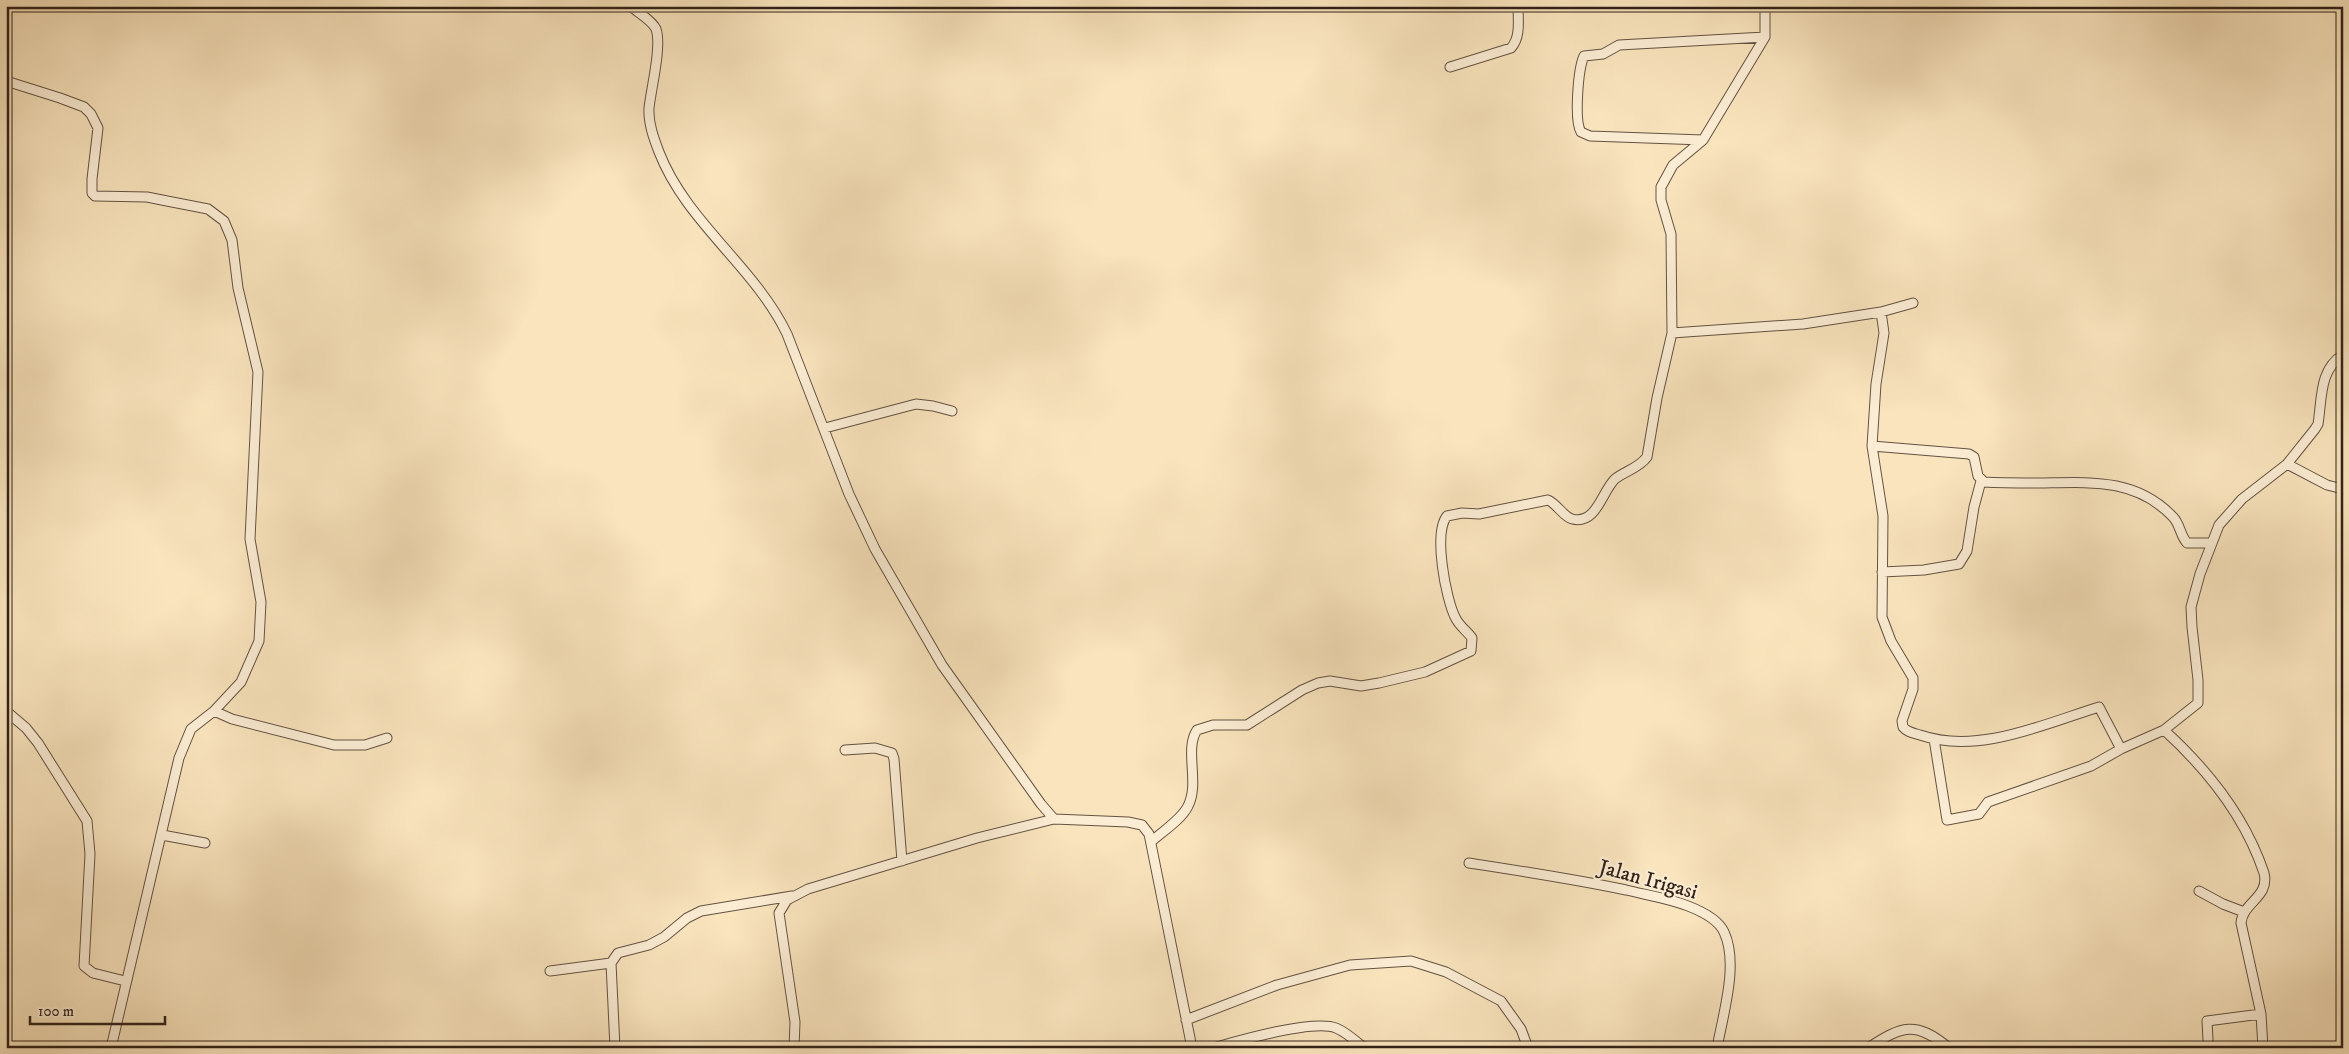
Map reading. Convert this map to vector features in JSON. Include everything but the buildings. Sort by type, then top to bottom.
[{"type":"street","points":[[631,6],[650,22],[656,31],[656,59],[649,116],[660,154],[672,181],[759,287],[774,310],[787,334],[861,521],[924,636],[942,665],[1019,774],[1054,819]]},
{"type":"street","points":[[1450,67],[1511,48],[1516,43],[1518,34],[1518,6]]},
{"type":"street","points":[[1152,840],[1188,806],[1193,778],[1192,739],[1197,730],[1213,725],[1247,725],[1302,690],[1318,683],[1330,681],[1360,686],[1379,684],[1425,672],[1471,651],[1472,638],[1455,618],[1446,594],[1441,539],[1445,518],[1451,515],[1479,514],[1548,500],[1555,503],[1572,519],[1592,514],[1614,480],[1643,462],[1647,457],[1657,398],[1672,333],[1671,234],[1661,200],[1661,187],[1673,165],[1703,140],[1765,37],[1765,6]]},
{"type":"street","points":[[1703,140],[1590,136],[1581,132],[1577,119],[1580,67],[1584,56],[1602,54],[1619,46],[1765,37]]},
{"type":"street","points":[[6,81],[84,107],[91,114],[98,128],[92,178],[92,190],[95,196],[147,197],[208,209],[217,214],[228,228],[232,240],[238,288],[258,372],[250,539],[261,602],[259,641],[252,660],[234,691],[214,710],[196,723],[187,736],[174,774],[162,835],[125,981],[111,1048]]},
{"type":"street","points":[[1672,333],[1803,324],[1881,312],[1913,303]]},
{"type":"street","points":[[1881,312],[1884,333],[1876,384],[1872,446],[1883,516],[1882,609],[1884,625],[1891,641],[1913,678],[1913,689],[1902,725],[1908,731],[1934,740],[1955,742],[1984,739],[2050,723],[2099,708],[2121,749]]},
{"type":"street","points":[[1934,740],[1947,820],[1979,814],[1988,802],[2091,766],[2121,749],[2164,730],[2192,710],[2199,701],[2191,607],[2193,593],[2219,525],[2242,499],[2286,464],[2318,424],[2324,383],[2332,366],[2343,355]]},
{"type":"street","points":[[825,428],[916,404],[952,411]]},
{"type":"street","points":[[1872,446],[1972,456],[1981,481],[1974,507],[1967,551],[1959,564],[1924,570],[1882,572]]},
{"type":"street","points":[[2286,464],[2327,485],[2343,489]]},
{"type":"street","points":[[1981,481],[2020,483],[2093,481],[2120,485],[2144,496],[2167,511],[2178,522],[2187,543],[2212,543]]},
{"type":"street","points":[[214,710],[232,719],[334,745],[364,745],[387,738]]},
{"type":"street","points":[[6,711],[26,728],[38,743],[87,821],[90,854],[84,966],[93,973],[125,981]]},
{"type":"street","points":[[2164,730],[2195,759],[2223,794],[2243,826],[2262,867],[2266,880],[2265,888],[2261,896],[2244,912],[2241,928],[2261,1014],[2263,1048]]},
{"type":"street","points":[[845,750],[875,748],[892,753],[902,861]]},
{"type":"street","points":[[615,1048],[611,964],[618,953],[649,945],[659,940],[693,914],[792,896],[808,889],[977,838],[1054,819],[1121,822],[1146,828],[1152,840],[1192,1048]]},
{"type":"street","points":[[162,835],[205,843]]},
{"type":"street","name":"Jalan Irigasi","points":[[1469,863],[1576,880],[1672,900],[1708,916],[1724,932],[1729,949],[1730,965],[1717,1048]]},
{"type":"street","points":[[2199,891],[2223,904],[2244,912]]},
{"type":"street","points":[[792,896],[779,913],[795,1022],[794,1048]]},
{"type":"street","points":[[1186,1020],[1268,988],[1350,965],[1392,960],[1411,961],[1446,972],[1501,1001],[1521,1029],[1528,1048]]},
{"type":"street","points":[[550,971],[611,964]]},
{"type":"street","points":[[2208,1040],[2207,1021],[2261,1014]]},
{"type":"street","points":[[1213,1048],[1291,1030],[1326,1025],[1341,1030],[1364,1048]]},
{"type":"street","points":[[1868,1048],[1894,1032],[1906,1028],[1920,1030],[1949,1048]]}]
